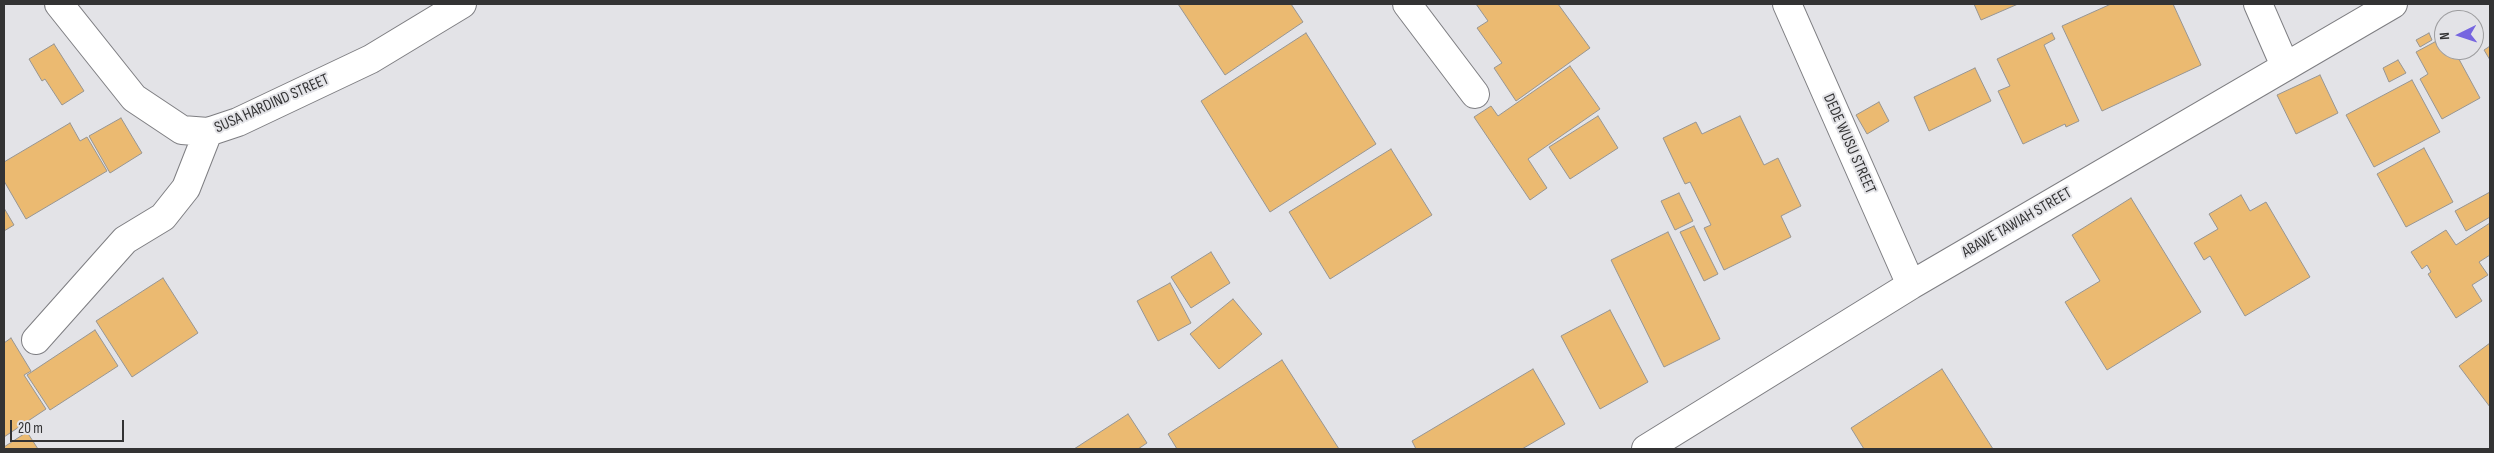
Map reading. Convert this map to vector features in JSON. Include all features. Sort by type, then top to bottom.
[{"type":"street","name":"SUSA HARDIND STREET","points":[[59,4],[134,98],[182,130],[208,132],[238,122],[371,60],[462,4]]},
{"type":"street","points":[[1407,4],[1476,94]]},
{"type":"street","name":"DEDE WUSU STREET","points":[[1787,4],[1911,285]]},
{"type":"street","points":[[2258,4],[2285,66]]},
{"type":"street","name":"ABAWE TAWIAH STREET","points":[[1646,449],[1911,285],[2393,4]]},
{"type":"street","points":[[36,340],[125,240],[163,217],[186,188],[208,132]]},
{"type":"building","points":[[1178,4],[1291,4],[1303,22],[1225,75]]},
{"type":"building","points":[[1476,4],[1558,4],[1590,48],[1516,101],[1494,68],[1502,63],[1477,28],[1488,21]]},
{"type":"building","points":[[1974,4],[2018,4],[1981,20]]},
{"type":"building","points":[[2111,4],[2173,4],[2201,65],[2102,111],[2062,26]]},
{"type":"building","points":[[1306,33],[1376,144],[1270,212],[1201,101]]},
{"type":"building","points":[[2052,33],[2055,39],[2044,45],[2079,121],[2066,127],[2065,124],[2023,144],[1998,91],[2010,86],[1997,59]]},
{"type":"building","points":[[2429,33],[2432,40],[2420,47],[2416,40]]},
{"type":"building","points":[[2434,42],[2434,60],[2459,60],[2480,98],[2442,119],[2420,79],[2428,74],[2416,52]]},
{"type":"building","points":[[54,44],[84,91],[62,105],[45,79],[42,81],[29,59]]},
{"type":"building","points":[[2490,46],[2490,60],[2484,50]]},
{"type":"building","points":[[2398,60],[2406,73],[2389,82],[2383,68]]},
{"type":"building","points":[[1570,66],[1600,109],[1528,159],[1547,188],[1530,200],[1474,117],[1491,106],[1498,116]]},
{"type":"building","points":[[1975,68],[1991,101],[1929,131],[1914,97]]},
{"type":"building","points":[[2320,75],[2338,113],[2296,134],[2277,95]]},
{"type":"building","points":[[2412,80],[2440,132],[2374,167],[2346,115]]},
{"type":"building","points":[[1879,102],[1889,121],[1867,134],[1856,115]]},
{"type":"building","points":[[1598,116],[1618,148],[1570,179],[1549,147]]},
{"type":"building","points":[[1740,116],[1764,165],[1778,158],[1801,206],[1781,216],[1791,237],[1724,270],[1704,228],[1711,225],[1690,182],[1685,184],[1663,138],[1696,122],[1702,134]]},
{"type":"building","points":[[121,118],[142,153],[110,173],[89,136]]},
{"type":"building","points":[[70,123],[80,141],[87,137],[107,171],[26,219],[4,181],[4,162]]},
{"type":"building","points":[[2424,148],[2453,202],[2406,227],[2377,174]]},
{"type":"building","points":[[1391,149],[1432,215],[1330,279],[1289,212]]},
{"type":"building","points":[[2490,192],[2490,217],[2466,231],[2455,211]]},
{"type":"building","points":[[1679,193],[1693,221],[1675,230],[1661,201]]},
{"type":"building","points":[[2241,195],[2250,211],[2266,202],[2310,277],[2245,316],[2210,256],[2204,260],[2194,243],[2218,229],[2209,214]]},
{"type":"building","points":[[2131,198],[2201,312],[2107,370],[2065,302],[2100,281],[2072,235]]},
{"type":"building","points":[[4,208],[14,225],[4,231]]},
{"type":"building","points":[[2490,223],[2490,255],[2479,262],[2488,275],[2472,285],[2482,301],[2456,318],[2428,274],[2431,272],[2427,265],[2422,269],[2411,252],[2446,230],[2456,245]]},
{"type":"building","points":[[1694,226],[1718,274],[1704,281],[1680,232]]},
{"type":"building","points":[[1668,232],[1720,339],[1664,367],[1611,260]]},
{"type":"building","points":[[1211,252],[1230,283],[1191,308],[1171,277]]},
{"type":"building","points":[[163,278],[198,333],[132,377],[96,321]]},
{"type":"building","points":[[1170,283],[1191,323],[1158,341],[1137,301]]},
{"type":"building","points":[[1233,299],[1262,334],[1219,369],[1190,334]]},
{"type":"building","points":[[1610,310],[1648,382],[1600,409],[1561,336]]},
{"type":"building","points":[[95,330],[118,366],[50,410],[27,375]]},
{"type":"building","points":[[11,338],[31,371],[24,375],[46,409],[4,437],[4,343]]},
{"type":"building","points":[[2490,343],[2490,407],[2459,366]]},
{"type":"building","points":[[1282,360],[1339,449],[1177,449],[1168,434]]},
{"type":"building","points":[[1533,369],[1565,424],[1522,449],[1416,449],[1412,441]]},
{"type":"building","points":[[1942,369],[1993,449],[1864,449],[1851,428]]},
{"type":"building","points":[[1128,414],[1147,443],[1138,449],[1074,449]]},
{"type":"building","points":[[27,432],[38,449],[4,449],[4,447]]}]
